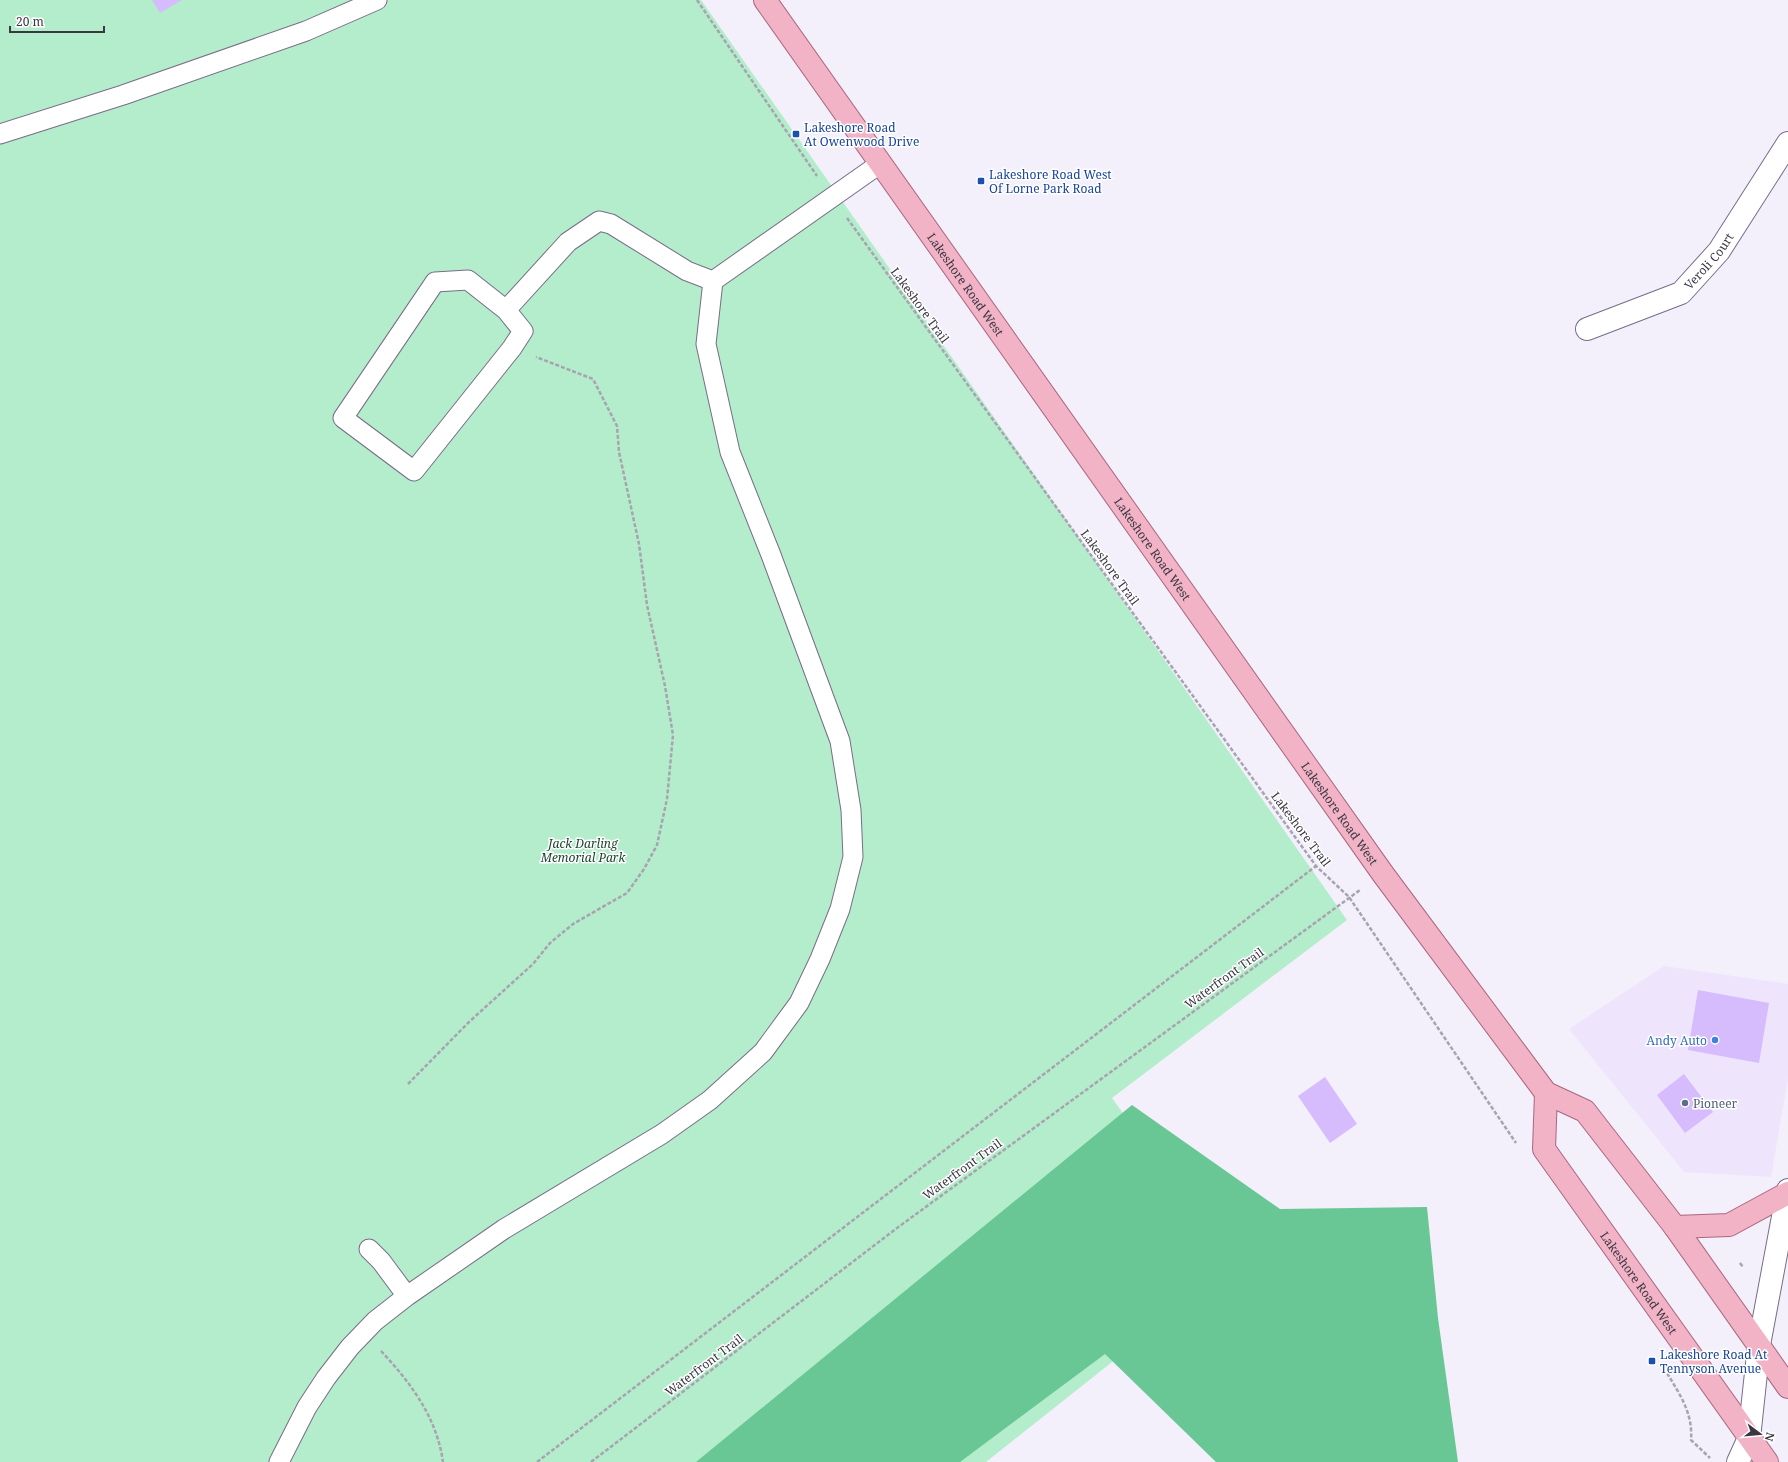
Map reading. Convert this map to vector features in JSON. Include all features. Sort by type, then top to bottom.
[{"type":"main road","name":"Lakeshore Road West","points":[[765,0],[1383,874],[1546,1093],[1585,1111],[1675,1227],[1788,1387]]},
{"type":"main road","name":"Lakeshore Road West","points":[[1546,1093],[1544,1149],[1767,1462]]},
{"type":"main road","points":[[1675,1227],[1729,1225],[1788,1192]]},
{"type":"street","name":"Veroli Court","points":[[1587,329],[1681,293],[1719,251],[1788,143]]},
{"type":"street","points":[[1738,1462],[1749,1438],[1759,1345],[1788,1192]]},
{"type":"lane","points":[[0,134],[123,95],[306,31],[377,0]]},
{"type":"lane","points":[[279,1462],[307,1407],[326,1378],[350,1347],[375,1321],[407,1296],[504,1229],[662,1134],[710,1100],[763,1052],[799,1003],[820,959],[840,909],[853,857],[851,810],[840,741],[771,555],[730,452],[706,344],[713,281],[881,163]]},
{"type":"lane","points":[[506,310],[568,242],[599,221],[611,224],[687,271],[713,281]]},
{"type":"lane","points":[[468,280],[506,310],[523,331],[512,348],[414,471],[343,418],[435,282],[468,280]]},
{"type":"lane","points":[[368,1249],[381,1261],[407,1296]]},
{"type":"path","points":[[697,0],[804,157]]},
{"type":"path","name":"Lakeshore Trail","points":[[864,242],[1316,866],[1349,897]]},
{"type":"path","points":[[408,1084],[469,1022],[533,964],[550,943],[574,924],[626,893],[644,869],[657,845],[667,799],[673,735],[665,686],[647,605],[639,544],[619,452],[617,426],[593,379],[512,348]]},
{"type":"path","points":[[537,1462],[1316,866]]},
{"type":"path","name":"Waterfront Trail","points":[[592,1462],[897,1228],[1349,897]]},
{"type":"path","points":[[1740,1263],[1743,1266]]},
{"type":"path","points":[[364,1333],[396,1368],[422,1402],[440,1443],[443,1462]]},
{"type":"path","points":[[1691,1440],[1715,1462]]},
{"type":"shaded area","points":[[1664,966],[1788,984],[1788,1078],[1771,1177],[1684,1172],[1569,1029]]},
{"type":"green space","name":"Jack Darling Memorial Park","points":[[0,0],[701,0],[1347,920],[1112,1098],[1233,1266],[986,1462],[0,1462]]},
{"type":"green space","points":[[1132,1105],[1280,1209],[1427,1207],[1438,1318],[1458,1462],[1216,1462],[1105,1354],[960,1462],[696,1462]]},
{"type":"building","points":[[152,0],[182,0],[160,13]]},
{"type":"building","points":[[1698,990],[1769,1003],[1759,1063],[1688,1050]]},
{"type":"building","points":[[1684,1074],[1713,1112],[1685,1133],[1657,1095]]},
{"type":"building","points":[[1325,1077],[1357,1124],[1330,1143],[1298,1096]]},
{"type":"place","name":"Lakeshore Road At Owenwood Drive","points":[[796,134]]},
{"type":"place","name":"Lakeshore Road West Of Lorne Park Road","points":[[981,181]]},
{"type":"place","name":"Andy Auto","points":[[1715,1040]]},
{"type":"place","name":"Pioneer","points":[[1685,1103]]},
{"type":"place","name":"Lakeshore Road At Tennyson Avenue","points":[[1652,1361]]}]
